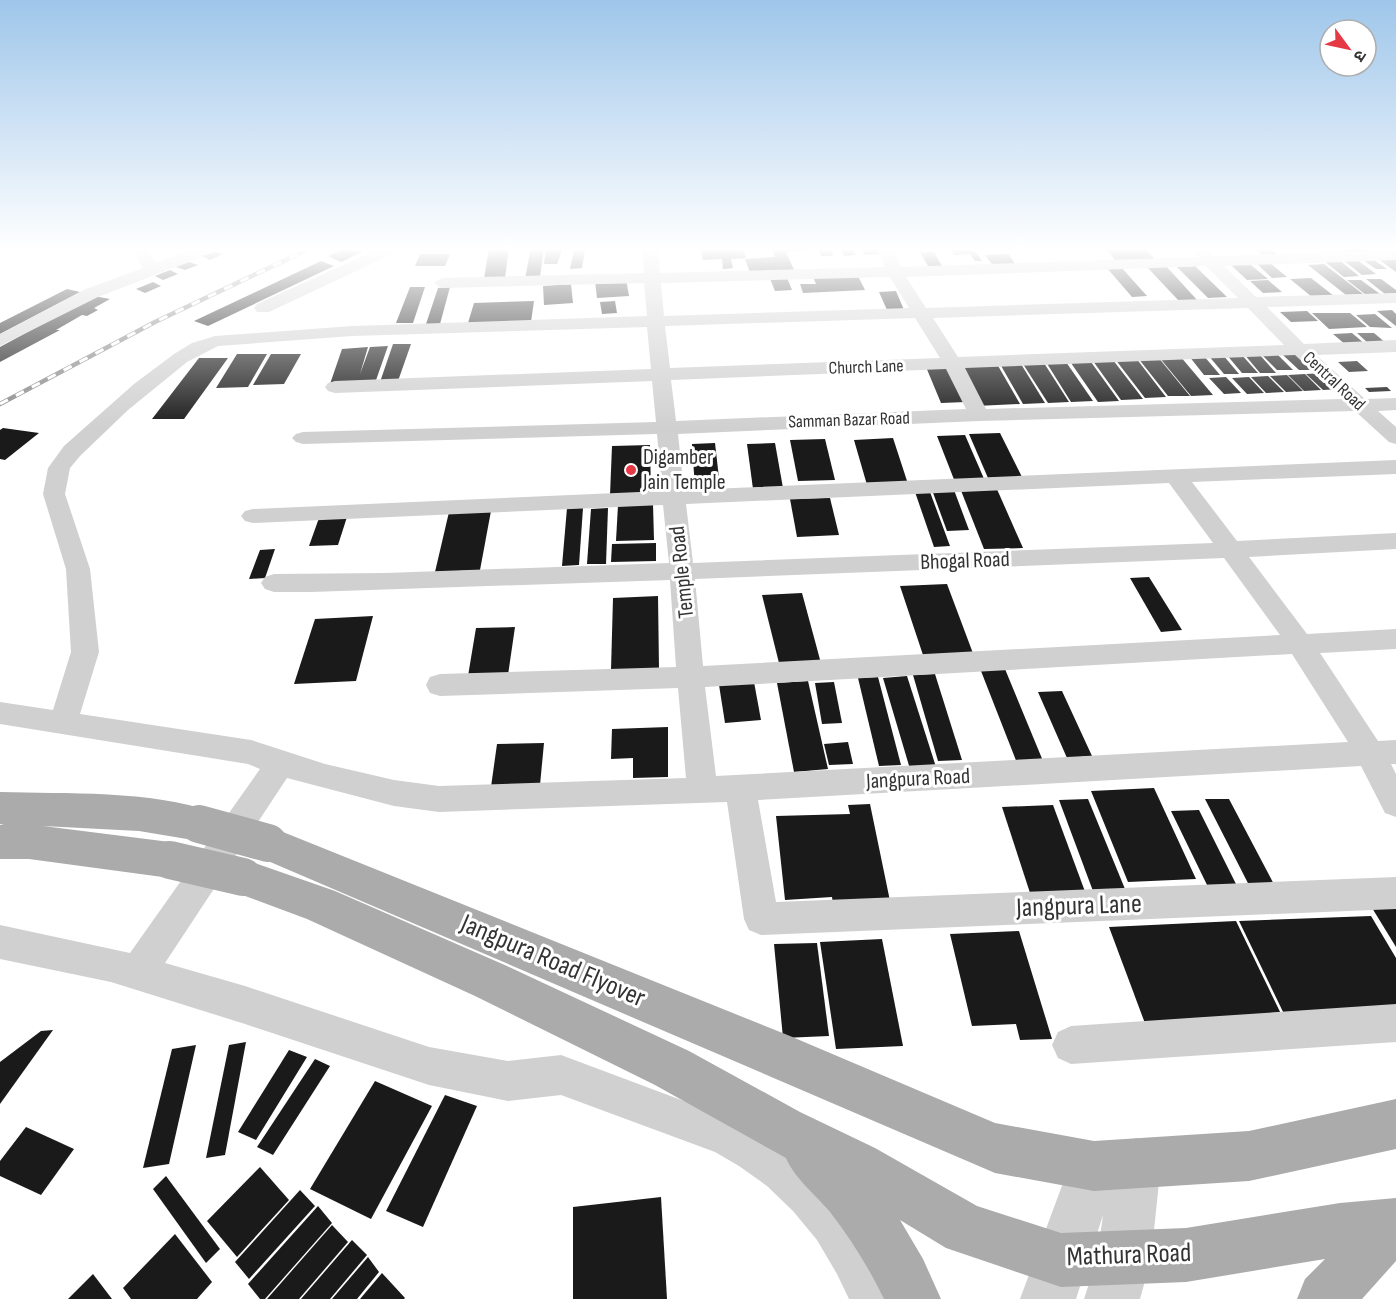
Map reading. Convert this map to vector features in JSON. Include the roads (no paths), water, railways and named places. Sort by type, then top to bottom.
[{"type":"main road","name":"Jangpura Road Flyover","points":[[0,808],[139,814],[199,824],[268,843],[790,1060],[995,1148],[1115,1164]]},
{"type":"main road","name":"Jangpura Road Flyover","points":[[0,842],[29,842],[170,860],[243,877],[320,905],[491,981],[672,1068],[782,1130]]},
{"type":"main road","points":[[1115,1164],[1249,1156],[1396,1124]]},
{"type":"main road","name":"Mathura Road","points":[[782,1130],[857,1166],[1054,1279],[1118,1279],[1186,1256],[1340,1230],[1395,1224]]},
{"type":"main road","points":[[782,1130],[828,1170],[849,1194],[889,1251],[913,1299]]},
{"type":"main road","points":[[1325,1299],[1395,1224]]},
{"type":"street","points":[[0,341],[64,308]]},
{"type":"street","name":"Temple Road","points":[[655,308],[692,676],[696,741],[703,790]]},
{"type":"street","points":[[918,308],[953,364],[979,415]]},
{"type":"street","points":[[63,722],[85,652],[78,569],[54,494],[59,468],[72,451],[174,362],[204,344],[215,341],[352,331],[778,316],[922,315],[1145,308]]},
{"type":"street","name":"Central Road","points":[[1258,308],[1396,438]]},
{"type":"street","name":"Church Lane","points":[[335,387],[1396,346]]},
{"type":"street","name":"Samman Bazar Road","points":[[303,438],[666,428],[979,415],[1396,404]]},
{"type":"street","points":[[253,516],[1396,467]]},
{"type":"street","points":[[1176,477],[1384,753],[1396,804]]},
{"type":"street","name":"Bhogal Road","points":[[274,583],[346,585],[534,575],[682,572],[1396,541]]},
{"type":"street","points":[[440,685],[692,676],[1396,639]]},
{"type":"street","name":"Jangpura Road","points":[[0,713],[251,752],[280,764],[325,777],[394,793],[439,799],[703,790],[1384,753]]},
{"type":"street","points":[[138,973],[280,764]]},
{"type":"street","name":"Jangpura Lane","points":[[741,788],[761,919],[1396,893]]},
{"type":"street","points":[[0,942],[111,964],[245,1005],[429,1066],[508,1081],[561,1075],[726,1136],[772,1164],[807,1196],[832,1225],[853,1258],[872,1299]]},
{"type":"street","points":[[1071,1045],[1396,1023]]},
{"type":"street","points":[[1115,1164],[1118,1279]]},
{"type":"street","points":[[1054,1279],[1115,1164]]},
{"type":"railway","points":[[0,404],[185,308]]},
{"type":"place","name":"Digamber Jain Temple","points":[[631,470]]}]
